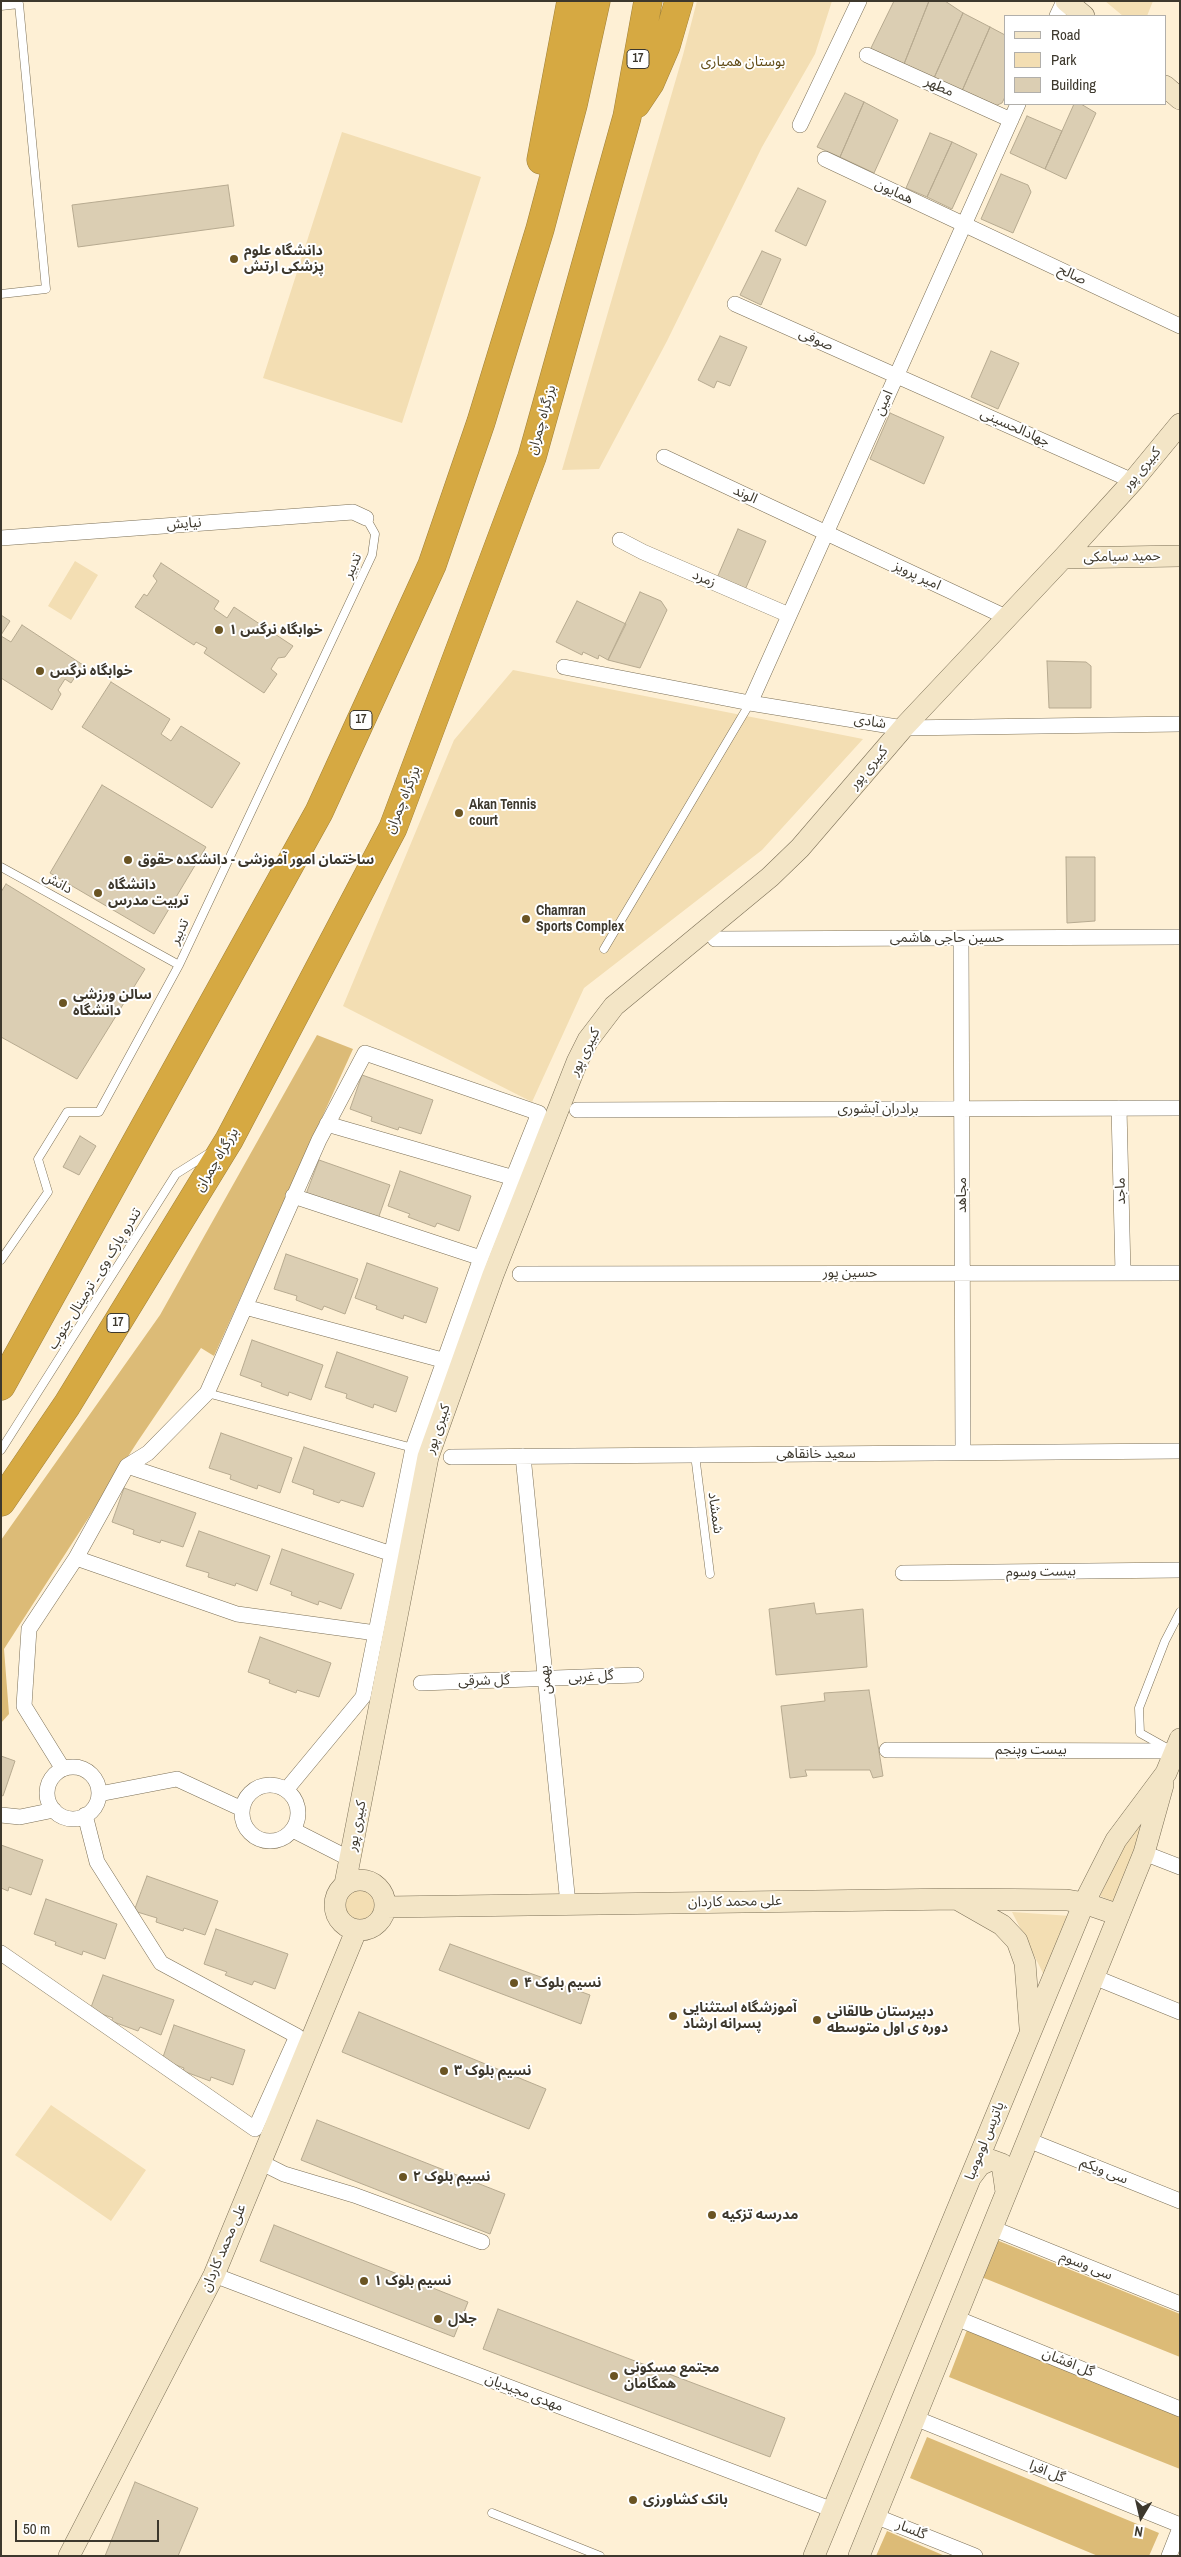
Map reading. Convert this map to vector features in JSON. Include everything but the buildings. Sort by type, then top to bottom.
[{"type":"highway","points":[[540,229],[534,211],[535,190],[571,1]]},
{"type":"highway","name":"17","points":[[1,1386],[323,803],[432,565],[481,422],[540,229],[596,1]]},
{"type":"highway","name":"بزرگراه چمران","points":[[1,1502],[67,1405],[230,1140],[393,828],[532,457],[627,117],[648,1]]},
{"type":"highway","name":"بزرگراه چمران","points":[[627,117],[650,83],[666,46],[679,1]]},
{"type":"street","points":[[800,125],[859,1]]},
{"type":"street","points":[[1058,15],[1065,1],[1083,15]]},
{"type":"street","name":"مطهر","points":[[867,55],[1011,120]]},
{"type":"street","points":[[1166,87],[1180,99]]},
{"type":"street","name":"امین","points":[[750,703],[1018,105]]},
{"type":"street","name":"همایون","points":[[824,159],[964,224]]},
{"type":"street","name":"صالح","points":[[964,224],[1180,326]]},
{"type":"street","name":"صوفی","points":[[735,304],[897,375]]},
{"type":"street","name":"جهادالحسینی","points":[[897,375],[1134,481]]},
{"type":"street","name":"کبیری پور","points":[[345,1884],[428,1457],[493,1275],[577,1062],[588,1040],[614,1006],[770,877],[800,848],[903,728],[1008,618],[1134,481],[1180,424]]},
{"type":"street","name":"الوند","points":[[664,457],[826,533]]},
{"type":"street","name":"نیایش","points":[[1,538],[353,512],[366,518]]},
{"type":"street","name":"امیر پرویز","points":[[826,533],[1008,618]]},
{"type":"street","name":"زمرد","points":[[620,540],[643,552],[789,616]]},
{"type":"street","name":"حمید سیامکی","points":[[1063,558],[1180,556]]},
{"type":"street","name":"شادی","points":[[564,666],[750,703],[903,728],[1180,724]]},
{"type":"street","name":"حسین حاجی هاشمی","points":[[715,939],[1180,937]]},
{"type":"street","name":"مجاهد","points":[[961,938],[963,1452]]},
{"type":"street","points":[[63,1769],[24,1706],[29,1629],[76,1558],[127,1466],[148,1454],[207,1393],[293,1196],[327,1124],[365,1053],[539,1113],[481,1258],[446,1362],[413,1448],[363,1698],[286,1790]]},
{"type":"street","name":"ماجد","points":[[1119,1108],[1123,1273]]},
{"type":"street","name":"برادران آبشوری","points":[[577,1110],[1180,1108]]},
{"type":"street","points":[[327,1124],[514,1178]]},
{"type":"street","points":[[293,1196],[481,1258]]},
{"type":"street","name":"حسین پور","points":[[520,1274],[1180,1273]]},
{"type":"street","points":[[245,1307],[446,1362]]},
{"type":"street","name":"سعید خانقاهی","points":[[451,1457],[1180,1451]]},
{"type":"street","name":"بهمن","points":[[523,1456],[568,1904]]},
{"type":"street","points":[[127,1466],[392,1554]]},
{"type":"street","points":[[76,1558],[237,1614],[376,1633]]},
{"type":"street","name":"بیست وسوم","points":[[903,1573],[1180,1570]]},
{"type":"street","name":"گل غربی","points":[[546,1680],[636,1675]]},
{"type":"street","name":"گل شرقی","points":[[421,1683],[546,1680]]},
{"type":"street","name":"بیست وپنجم","points":[[887,1750],[1177,1745]]},
{"type":"street","name":"پاتریس لومومبا","points":[[814,2556],[1084,1903],[1116,1840],[1166,1772],[1177,1745]]},
{"type":"street","points":[[79,1768],[87,1771],[98,1785],[99,1794],[92,1810],[85,1815],[68,1818],[54,1810],[47,1796],[48,1787],[56,1773],[63,1769],[79,1768]]},
{"type":"street","points":[[859,2556],[1144,1853],[1166,1772]]},
{"type":"street","points":[[99,1794],[178,1779],[242,1809]]},
{"type":"street","points":[[278,1786],[286,1790],[297,1804],[297,1822],[293,1830],[278,1840],[260,1840],[246,1828],[242,1809],[245,1800],[259,1787],[278,1786]]},
{"type":"street","points":[[1,1815],[20,1817],[54,1810]]},
{"type":"street","points":[[1,1953],[254,2129],[296,2036],[161,1963],[97,1862],[85,1815]]},
{"type":"street","points":[[293,1830],[350,1859]]},
{"type":"street","points":[[1144,1853],[1180,1867]]},
{"type":"street","points":[[361,1879],[376,1885],[382,1891],[386,1907],[384,1915],[372,1928],[356,1931],[347,1928],[336,1915],[335,1898],[345,1884],[361,1879]]},
{"type":"street","points":[[957,1899],[1002,1925],[1017,1941],[1025,1963],[1030,2033]]},
{"type":"street","name":"علی محمد کاردان","points":[[386,1907],[957,1899],[1067,1900],[1084,1903],[1119,1915]]},
{"type":"street","name":"علی محمد کاردان","points":[[69,2556],[214,2275],[356,1931]]},
{"type":"street","points":[[1094,1977],[1180,2012]]},
{"type":"street","name":"سی ویکم","points":[[1028,2140],[1180,2201]]},
{"type":"street","points":[[970,2179],[980,2165],[991,2160],[1002,2164],[1006,2195]]},
{"type":"street","points":[[260,2162],[284,2174],[354,2195],[482,2242]]},
{"type":"street","name":"سی وسوم","points":[[992,2228],[1180,2304]]},
{"type":"street","name":"مهدی مجیدیان","points":[[214,2275],[833,2510]]},
{"type":"street","name":"گل افشان","points":[[956,2318],[1180,2409]]},
{"type":"street","name":"گل افرا","points":[[915,2418],[1180,2527]]},
{"type":"street","name":"گلسار","points":[[875,2516],[975,2556]]},
{"type":"street","points":[[1169,2556],[1180,2527]]},
{"type":"lane","points":[[1,6],[19,4],[46,290],[1,294]]},
{"type":"lane","name":"تدبیر","points":[[1,1260],[48,1192],[38,1159],[67,1112],[99,1112],[179,965],[372,556],[375,534],[366,518]]},
{"type":"lane","points":[[604,949],[750,703]]},
{"type":"lane","name":"دانش","points":[[1,867],[179,965]]},
{"type":"lane","name":"تندرو پارک وی ـ ترمینال جنوب","points":[[1,1450],[176,1174],[230,1140]]},
{"type":"lane","points":[[207,1393],[413,1448]]},
{"type":"lane","name":"شمشاد","points":[[695,1455],[710,1574]]},
{"type":"lane","points":[[1177,1745],[1140,1733],[1140,1708],[1165,1641],[1180,1612]]},
{"type":"lane","points":[[492,2513],[600,2556]]},
{"type":"green space","name":"بوستان همیاری","points":[[697,1],[832,1],[815,54],[762,147],[667,341],[599,469],[562,470],[683,55]]},
{"type":"green space","points":[[1105,1],[1153,1],[1147,15],[1122,15]]},
{"type":"green space","points":[[342,132],[481,177],[402,423],[263,378]]},
{"type":"green space","points":[[75,561],[98,575],[71,620],[48,606]]},
{"type":"green space","name":"Chamran Sports Complex","points":[[513,670],[863,739],[762,850],[584,988],[532,1102],[343,1006],[454,740]]},
{"type":"green space","points":[[1156,1795],[1116,1903],[1100,1896],[1137,1818]]},
{"type":"green space","points":[[359,1889],[366,1890],[371,1894],[375,1899],[375,1913],[371,1918],[366,1922],[359,1923],[352,1922],[347,1918],[343,1913],[342,1906],[343,1899],[347,1894],[352,1890]]},
{"type":"green space","points":[[1012,1912],[1071,1916],[1044,1975]]},
{"type":"green space","points":[[51,2105],[146,2170],[111,2221],[15,2155]]},
{"type":"shaded area","points":[[317,1035],[353,1049],[214,1356],[201,1348],[138,1441],[4,1649],[9,1714],[1,1723],[1,1540],[160,1315]]},
{"type":"shaded area","points":[[994,2239],[1180,2314],[1180,2357],[979,2276]]},
{"type":"shaded area","points":[[967,2330],[1180,2415],[1180,2469],[949,2377]]},
{"type":"shaded area","points":[[927,2437],[1159,2533],[1149,2556],[1098,2556],[910,2478]]},
{"type":"shaded area","points":[[887,2531],[945,2556],[876,2556]]},
{"type":"place","name":"دانشگاه علوم پزشکی ارتش","points":[[234,259]]},
{"type":"place","name":"خوابگاه نرگس ۱","points":[[219,630]]},
{"type":"place","name":"خوابگاه نرگس","points":[[40,671]]},
{"type":"place","name":"Akan Tennis court","points":[[459,813]]},
{"type":"place","name":"ساختمان امور آموزشی - دانشکده حقوق","points":[[128,860]]},
{"type":"place","name":"دانشگاه تربیت مدرس","points":[[98,893]]},
{"type":"place","name":"Chamran Sports Complex","points":[[526,919]]},
{"type":"place","name":"سالن ورزشی دانشگاه","points":[[63,1003]]},
{"type":"place","name":"نسیم بلوک ۴","points":[[514,1983]]},
{"type":"place","name":"آموزشگاه استثنایی پسرانه ارشاد","points":[[673,2016]]},
{"type":"place","name":"دبیرستان طالقانی دوره ی اول متوسطه","points":[[817,2020]]},
{"type":"place","name":"نسیم بلوک ۳","points":[[444,2071]]},
{"type":"place","name":"نسیم بلوک ۲","points":[[403,2177]]},
{"type":"place","name":"مدرسه تزکیه","points":[[712,2215]]},
{"type":"place","name":"نسیم بلوک ۱","points":[[364,2281]]},
{"type":"place","name":"جلال","points":[[438,2319]]},
{"type":"place","name":"مجتمع مسکونی همگامان","points":[[614,2376]]},
{"type":"place","name":"بانک کشاورزی","points":[[633,2500]]}]
